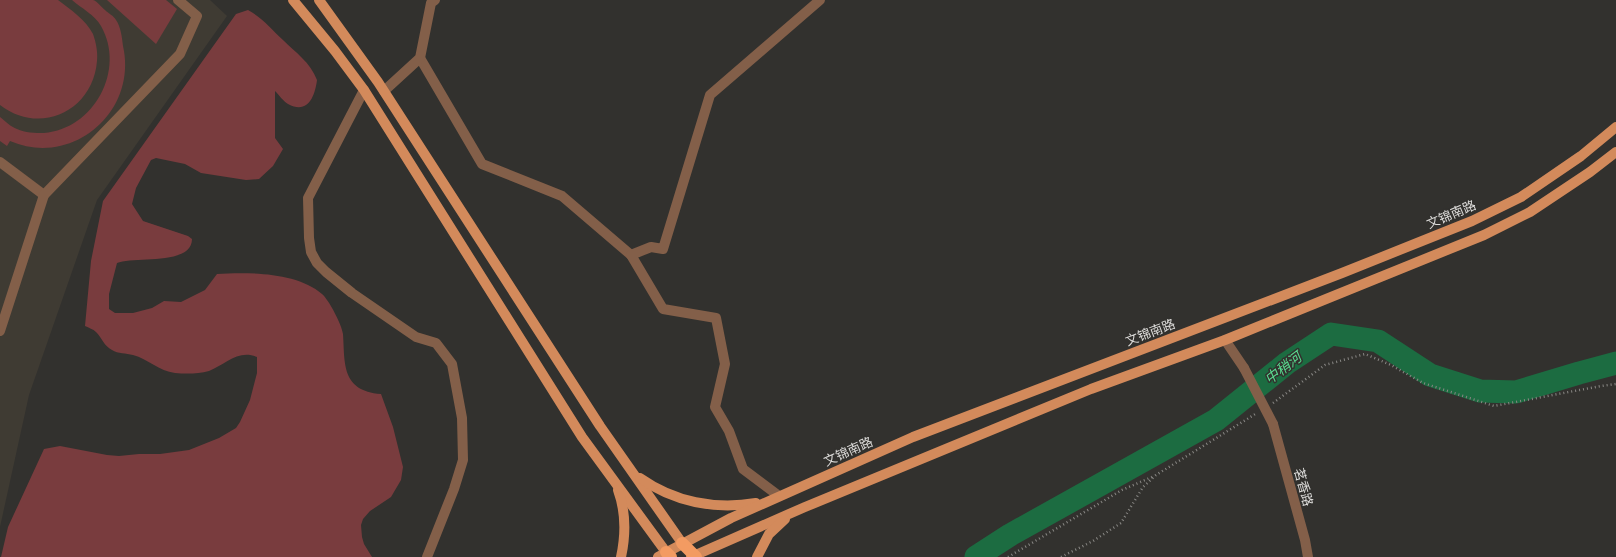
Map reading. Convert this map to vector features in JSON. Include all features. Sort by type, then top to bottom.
[{"type":"highway","points":[[682,543],[695,557]]},
{"type":"main road","points":[[293,0],[335,51],[364,90],[582,437],[665,555]]},
{"type":"main road","points":[[319,0],[348,38],[384,91],[596,419],[682,543]]},
{"type":"main road","name":"文锦南路","points":[[665,555],[682,543],[731,518],[913,437],[1342,273],[1472,221],[1521,197],[1581,156],[1616,127]]},
{"type":"main road","points":[[695,557],[805,507],[1091,389],[1225,340],[1484,235],[1530,212],[1590,172],[1616,152]]},
{"type":"main road","points":[[634,475],[663,492],[700,504],[729,506],[746,504],[779,496]]},
{"type":"main road","points":[[613,479],[623,505],[625,519],[625,533],[621,557]]},
{"type":"main road","points":[[757,557],[763,543],[777,525],[795,512],[805,507]]},
{"type":"street","points":[[0,332],[44,195],[180,54],[196,16],[178,0]]},
{"type":"street","points":[[384,91],[420,58],[431,3],[435,0]]},
{"type":"street","points":[[631,255],[651,247],[663,249],[710,94],[820,0]]},
{"type":"street","points":[[420,58],[482,164],[562,196],[631,255],[663,309],[716,318],[725,364],[714,407],[729,431],[742,469],[779,496]]},
{"type":"street","points":[[364,90],[308,198],[309,238],[311,252],[317,263],[326,272],[352,293],[416,337],[436,343],[452,364],[462,418],[463,460],[454,489],[427,557]]},
{"type":"street","points":[[0,162],[44,195]]},
{"type":"street","name":"茗香路","points":[[1225,340],[1244,368],[1273,424],[1305,540],[1308,557]]},
{"type":"path","points":[[1008,557],[1122,490],[1156,475],[1277,401],[1325,365],[1365,354],[1391,365],[1423,382],[1494,406],[1616,384]]},
{"type":"path","points":[[1061,557],[1121,523],[1143,487],[1156,475]]},
{"type":"shaded area","points":[[0,0],[210,0],[227,16],[97,200],[29,395],[0,527]]},
{"type":"shaded area","points":[[0,0],[58,0],[82,19],[90,29],[96,44],[97,61],[93,79],[86,93],[75,105],[62,113],[47,118],[31,118],[15,114],[0,105]]},
{"type":"shaded area","points":[[72,0],[93,0],[114,17],[118,23],[122,36],[125,70],[120,92],[110,112],[95,128],[77,140],[56,147],[33,147],[10,141],[7,146],[0,141],[0,117],[13,127],[27,132],[44,133],[62,129],[78,121],[91,109],[101,94],[107,78],[110,61],[108,43],[98,22],[92,15]]},
{"type":"shaded area","points":[[107,0],[166,0],[177,9],[156,44]]},
{"type":"shaded area","points":[[248,10],[267,24],[311,68],[317,80],[312,98],[305,105],[295,107],[286,103],[275,91],[275,138],[283,149],[273,166],[259,179],[246,180],[201,173],[185,164],[156,158],[151,160],[136,188],[132,204],[143,221],[188,236],[192,239],[189,247],[183,253],[173,257],[117,263],[109,294],[109,309],[115,313],[133,313],[152,308],[164,301],[181,302],[205,290],[217,274],[243,273],[286,277],[312,287],[322,294],[338,319],[342,330],[345,365],[352,381],[358,387],[368,392],[381,394],[393,427],[403,467],[401,480],[391,497],[370,511],[363,519],[361,525],[362,537],[364,544],[372,557],[1,557],[8,527],[44,449],[60,446],[119,456],[160,454],[189,450],[219,438],[236,428],[250,400],[257,373],[257,357],[250,355],[238,356],[205,372],[192,374],[169,372],[138,357],[114,351],[107,346],[95,331],[85,326],[91,261],[103,201],[236,14]]},
{"type":"waterway","name":"中稍河","points":[[976,557],[1010,535],[1216,420],[1287,363],[1331,334],[1378,341],[1430,375],[1480,391],[1516,392],[1616,363]]}]
